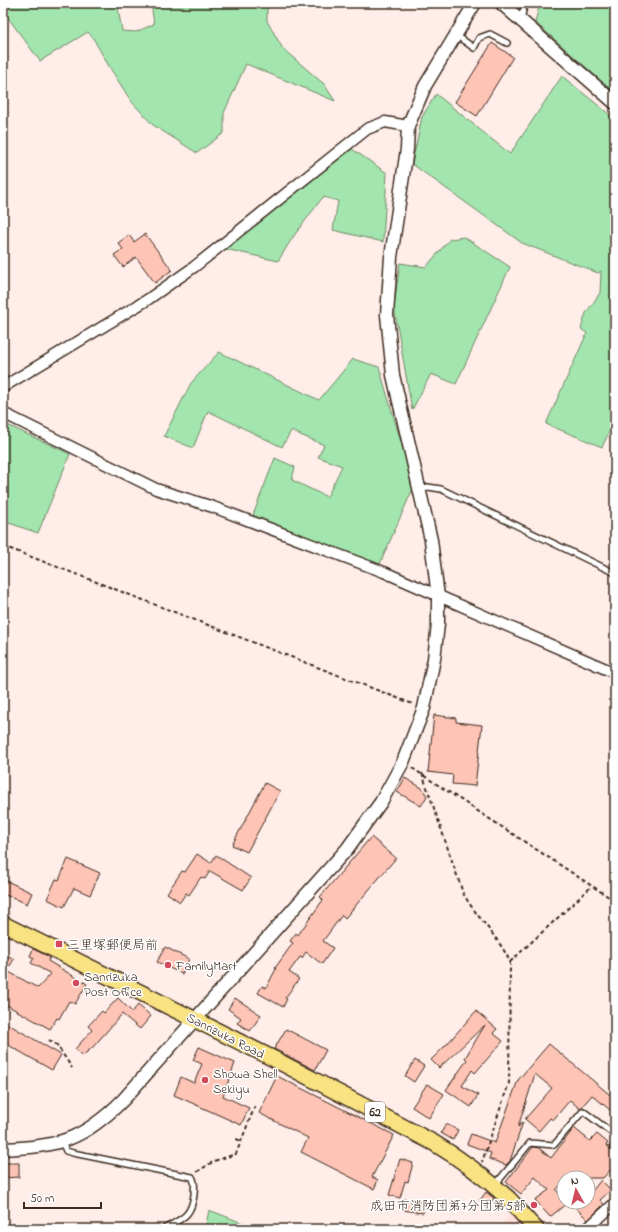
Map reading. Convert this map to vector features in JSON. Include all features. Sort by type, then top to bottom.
[{"type":"main road","name":"Sanrizuka Road","points":[[3,924],[196,1020],[434,1143],[458,1157],[478,1173],[509,1200],[536,1229]]},
{"type":"street","points":[[3,1149],[52,1145],[82,1133],[104,1119],[196,1020],[347,849],[381,802],[403,762],[424,708],[434,658],[438,624],[438,597],[431,540],[393,375],[387,315],[392,257],[407,149],[408,126],[425,86],[475,3]]},
{"type":"street","points":[[501,3],[615,103]]},
{"type":"street","points":[[3,387],[146,300],[194,267],[367,128],[385,122],[408,126]]},
{"type":"street","points":[[3,413],[156,489],[213,507],[384,572],[615,674]]},
{"type":"street","points":[[587,1229],[615,1204]]},
{"type":"lane","points":[[520,20],[525,3]]},
{"type":"lane","points":[[456,35],[474,48],[479,38],[490,34],[507,43]]},
{"type":"lane","points":[[420,489],[428,487],[441,488],[615,573]]},
{"type":"lane","points":[[494,1187],[530,1143],[554,1145],[583,1111],[615,1135]]},
{"type":"lane","points":[[62,1142],[66,1151],[73,1153],[192,1177],[195,1184],[192,1208],[183,1217],[164,1229]]},
{"type":"lane","points":[[615,1145],[613,1147],[615,1149]]},
{"type":"path","points":[[3,546],[424,708]]},
{"type":"path","points":[[403,762],[422,773],[615,901]]},
{"type":"path","points":[[422,773],[463,893],[472,910],[506,953],[510,962],[509,1083],[478,1173]]},
{"type":"path","points":[[510,962],[592,886]]},
{"type":"path","points":[[49,1040],[57,1045],[72,1068]]},
{"type":"path","points":[[192,1177],[214,1161],[236,1154],[255,1106]]},
{"type":"path","points":[[236,1139],[241,1141]]},
{"type":"shaded area","points":[[514,1213],[528,1229],[497,1229]]},
{"type":"green space","points":[[3,3],[127,3],[118,8],[122,31],[136,32],[154,24],[151,3],[267,3],[267,21],[283,49],[324,84],[335,101],[246,64],[224,113],[224,133],[197,153],[153,125],[131,101],[88,32],[40,61],[3,11]]},
{"type":"green space","points":[[540,3],[615,3],[615,93],[535,22]]},
{"type":"green space","points":[[562,76],[615,119],[615,420],[602,447],[546,424],[587,333],[581,329],[586,313],[600,293],[601,271],[598,273],[522,243],[412,164],[422,117],[436,94],[510,154]]},
{"type":"green space","points":[[352,149],[387,173],[383,242],[333,230],[338,201],[323,197],[293,237],[278,261],[225,249]]},
{"type":"green space","points":[[464,237],[510,267],[456,384],[431,374],[412,410],[394,307],[400,263],[426,267],[450,239]]},
{"type":"green space","points":[[219,352],[319,400],[353,359],[379,367],[414,486],[379,566],[253,515],[275,458],[295,467],[292,480],[327,497],[342,466],[318,457],[324,445],[291,431],[282,447],[208,411],[193,448],[164,436],[191,383]]},
{"type":"green space","points":[[3,423],[70,454],[38,533],[3,521]]},
{"type":"green space","points":[[209,1210],[258,1229],[205,1229]]},
{"type":"building","points":[[492,43],[513,57],[477,116],[455,102]]},
{"type":"building","points":[[145,234],[172,270],[155,283],[136,257],[123,267],[114,255],[123,249],[118,243],[129,235],[134,242]]},
{"type":"building","points":[[434,715],[456,718],[456,722],[482,725],[475,786],[452,784],[453,775],[428,772]]},
{"type":"building","points":[[405,778],[422,788],[427,796],[421,806],[397,792]]},
{"type":"building","points":[[265,783],[280,791],[247,852],[232,845]]},
{"type":"building","points":[[371,837],[396,858],[345,918],[342,915],[323,941],[333,948],[322,964],[306,952],[302,958],[300,957],[289,972],[299,979],[285,998],[287,999],[283,1007],[258,993],[262,986],[266,988],[276,969],[275,968],[293,943],[290,941],[296,933],[298,935],[323,900],[320,897]]},
{"type":"building","points":[[197,854],[211,863],[216,855],[251,878],[243,890],[210,871],[205,879],[201,877],[189,895],[186,893],[180,902],[167,893],[182,871],[185,872]]},
{"type":"building","points":[[68,859],[100,873],[90,895],[74,888],[64,907],[47,899],[56,879],[59,880]]},
{"type":"building","points":[[3,879],[32,893],[27,904],[3,894]]},
{"type":"building","points":[[165,947],[189,959],[182,974],[157,962]]},
{"type":"building","points":[[33,949],[50,957],[48,961],[87,984],[75,1004],[69,1001],[59,1019],[57,1018],[50,1029],[3,1003],[3,953],[14,959],[7,971],[38,988],[51,974],[31,963],[34,958],[30,956]]},
{"type":"building","points":[[118,998],[132,1012],[138,1005],[151,1016],[140,1029],[122,1014],[93,1047],[82,1056],[75,1049],[92,1030],[88,1026],[102,1011],[104,1013]]},
{"type":"building","points":[[235,998],[261,1015],[250,1031],[237,1023],[241,1018],[228,1009]]},
{"type":"building","points":[[476,1011],[497,1029],[493,1033],[503,1041],[475,1073],[472,1070],[462,1086],[478,1095],[471,1107],[446,1090],[467,1060],[465,1058],[485,1025],[439,1068],[431,1060]]},
{"type":"building","points":[[3,1021],[61,1055],[52,1070],[3,1042]]},
{"type":"building","points":[[286,1029],[326,1050],[315,1070],[274,1049]]},
{"type":"building","points":[[549,1044],[615,1099],[615,1114],[592,1095],[580,1109],[570,1100],[553,1120],[550,1118],[539,1131],[525,1119],[552,1088],[535,1074],[518,1127],[523,1122],[510,1161],[506,1165],[489,1159],[491,1153],[467,1144],[471,1134],[495,1143],[518,1080]]},
{"type":"building","points":[[199,1047],[235,1063],[223,1096],[249,1108],[241,1125],[174,1095],[181,1077],[194,1083],[202,1064],[193,1060]]},
{"type":"building","points":[[415,1060],[424,1066],[414,1082],[405,1076]]},
{"type":"building","points":[[277,1076],[394,1135],[372,1177],[378,1180],[374,1189],[301,1152],[308,1138],[259,1113]]},
{"type":"building","points":[[427,1084],[444,1094],[429,1118],[412,1107]]},
{"type":"building","points":[[446,1124],[458,1130],[453,1140],[441,1133]]},
{"type":"building","points":[[574,1128],[590,1141],[597,1134],[608,1143],[606,1145],[615,1153],[615,1165],[603,1178],[596,1178],[596,1170],[556,1170],[556,1210],[558,1210],[550,1217],[535,1200],[549,1190],[535,1177],[521,1194],[506,1182],[533,1147],[539,1148],[551,1158]]},
{"type":"building","points":[[400,1159],[413,1163],[408,1182],[405,1181],[400,1198],[389,1195]]},
{"type":"building","points":[[3,1163],[19,1163],[19,1177],[3,1178]]},
{"type":"building","points":[[601,1180],[611,1190],[600,1200],[604,1204],[588,1220],[578,1210],[596,1210],[596,1186]]},
{"type":"building","points":[[486,1192],[494,1198],[488,1206],[480,1200]]},
{"type":"building","points":[[404,1199],[425,1203],[423,1213],[403,1210]]},
{"type":"place","name":"三里塚郵便局前","points":[[59,944]]},
{"type":"place","name":"FamilyMart","points":[[168,965]]},
{"type":"place","name":"Sanrizuka Post Office","points":[[76,983]]},
{"type":"place","name":"Showa Shell Sekiyu","points":[[205,1080]]},
{"type":"place","name":"成田市消防団第7分団第5部","points":[[534,1205]]}]
